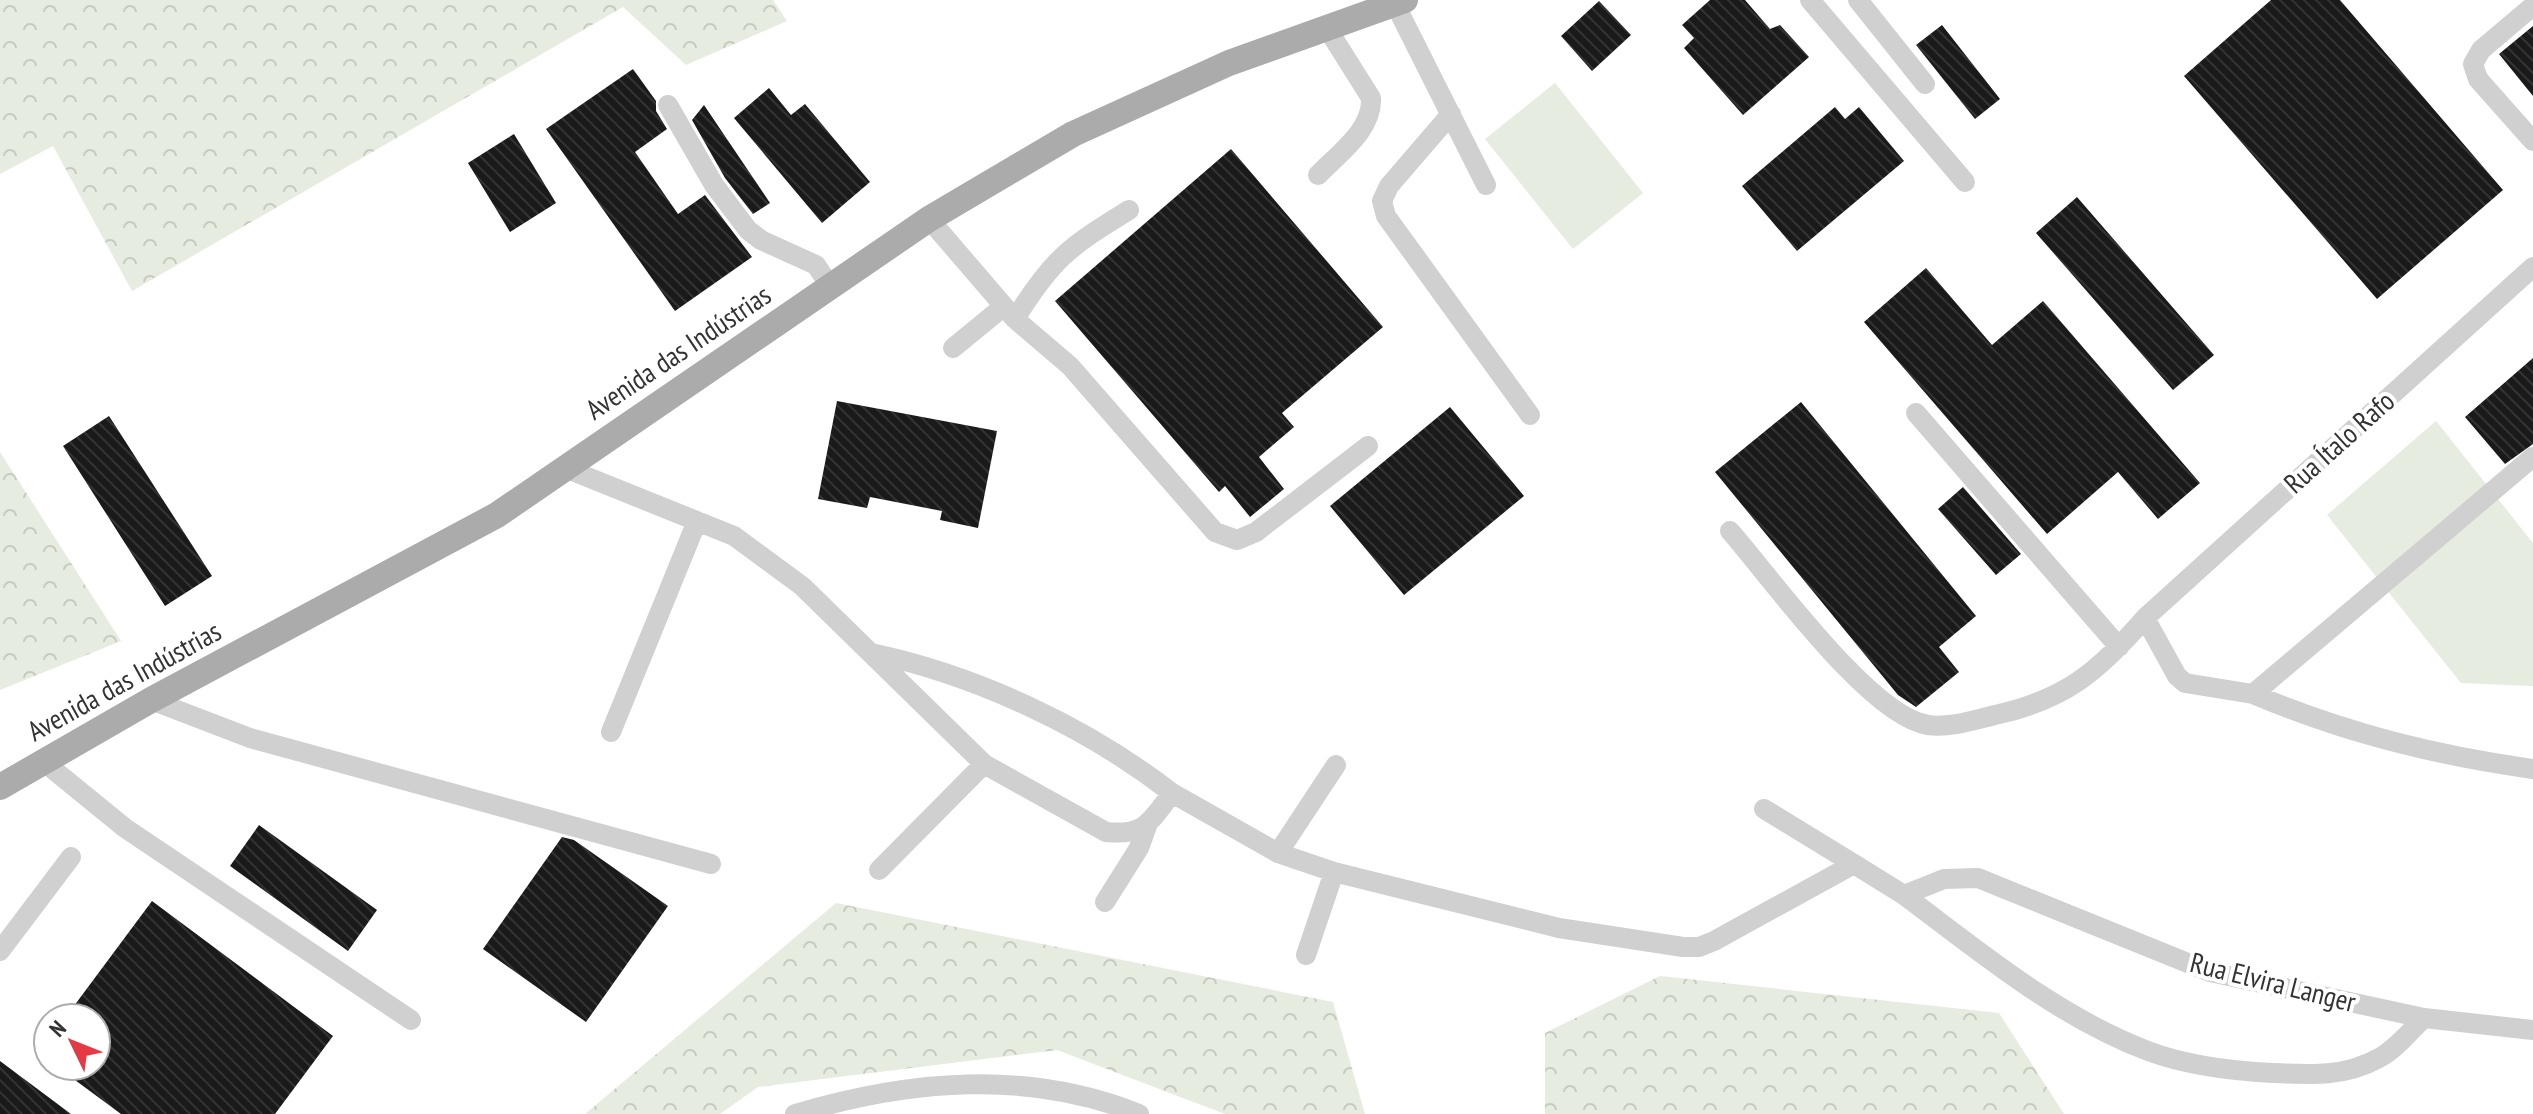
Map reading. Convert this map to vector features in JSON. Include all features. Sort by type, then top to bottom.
[{"type":"main road","name":"Avenida das Indústrias","points":[[0,787],[151,700],[497,515],[929,219],[1073,134],[1229,63],[1327,28],[1356,8],[1400,2]]},
{"type":"street","points":[[1810,0],[1965,182]]},
{"type":"street","points":[[1858,0],[1925,84]]},
{"type":"street","points":[[1400,2],[1486,185]]},
{"type":"street","points":[[2533,6],[2481,50],[2473,64],[2478,79],[2533,141]]},
{"type":"street","points":[[1318,175],[1365,125],[1372,111],[1371,98],[1327,28]]},
{"type":"street","points":[[668,105],[714,185],[748,230],[761,240],[816,265],[830,286]]},
{"type":"street","points":[[1451,114],[1389,186],[1382,201],[1386,216],[1530,415]]},
{"type":"street","points":[[953,348],[1009,313],[1071,245],[1129,210]]},
{"type":"street","points":[[929,219],[1009,313],[1070,366],[1215,532],[1237,540],[1256,532],[1368,446]]},
{"type":"street","name":"Rua Ítalo Rafo","points":[[1730,531],[1832,652],[1882,704],[1917,721],[1953,724],[2024,709],[2092,675],[2145,618],[2533,267]]},
{"type":"street","points":[[1916,413],[2119,647]]},
{"type":"street","points":[[2253,694],[2533,457]]},
{"type":"street","points":[[565,468],[734,536],[802,586],[984,764],[1106,832],[1128,834],[1147,826]]},
{"type":"street","points":[[611,732],[697,521]]},
{"type":"street","points":[[2145,618],[2185,683],[2253,694],[2314,720],[2440,755],[2533,769]]},
{"type":"street","points":[[871,653],[923,664],[1047,716],[1106,746],[1172,793],[1278,853],[1334,872],[1559,928],[1699,947],[1854,864]]},
{"type":"street","points":[[151,700],[250,738],[711,864]]},
{"type":"street","points":[[44,762],[125,828],[411,1020]]},
{"type":"street","points":[[879,870],[984,764]]},
{"type":"street","points":[[1278,853],[1336,765]]},
{"type":"street","points":[[1105,902],[1139,848],[1147,826],[1172,793]]},
{"type":"street","points":[[1764,809],[1904,895],[2010,974],[2096,1027],[2149,1052],[2192,1064],[2322,1076],[2355,1069],[2382,1057],[2424,1018]]},
{"type":"street","points":[[0,951],[71,857]]},
{"type":"street","points":[[1306,955],[1334,872]]},
{"type":"street","name":"Rua Elvira Langer","points":[[1904,895],[1944,879],[1978,878],[2210,972],[2424,1018],[2533,1030]]},
{"type":"street","points":[[795,1114],[877,1094],[934,1086],[1022,1083],[1100,1098],[1139,1114]]},
{"type":"green space","points":[[0,0],[773,0],[787,21],[686,65],[623,7],[132,291],[53,146],[0,174]]},
{"type":"green space","points":[[1555,83],[1643,193],[1573,249],[1485,139]]},
{"type":"green space","points":[[2436,421],[2533,543],[2533,686],[2461,683],[2327,515]]},
{"type":"green space","points":[[0,452],[121,641],[0,690]]},
{"type":"green space","points":[[836,903],[1333,1002],[1365,1114],[1225,1114],[1057,1050],[758,1087],[720,1114],[585,1114]]},
{"type":"green space","points":[[1660,976],[1999,1013],[2064,1114],[1545,1114],[1545,1033]]},
{"type":"building","points":[[1710,0],[1745,0],[1770,29],[1780,25],[1809,57],[1743,115],[1684,48],[1694,38],[1682,25]]},
{"type":"building","points":[[2271,0],[2340,0],[2503,190],[2377,299],[2184,76]]},
{"type":"building","points":[[1599,1],[1631,35],[1592,71],[1561,36]]},
{"type":"building","points":[[1942,25],[2000,99],[1975,119],[1916,45]]},
{"type":"building","points":[[2533,26],[2533,96],[2499,54]]},
{"type":"building","points":[[633,69],[656,101],[656,111],[667,129],[635,152],[678,214],[705,195],[752,257],[675,311],[546,129]]},
{"type":"building","points":[[769,88],[791,115],[805,104],[870,182],[822,223],[734,118]]},
{"type":"building","points":[[704,105],[770,203],[753,214],[725,178],[692,120]]},
{"type":"building","points":[[1835,107],[1845,119],[1859,107],[1904,161],[1797,251],[1742,186]]},
{"type":"building","points":[[514,134],[556,203],[510,232],[468,163]]},
{"type":"building","points":[[1231,149],[1383,327],[1282,413],[1294,427],[1259,457],[1284,489],[1250,517],[1225,486],[1219,492],[1055,301]]},
{"type":"building","points":[[2077,197],[2214,355],[2173,390],[2036,233]]},
{"type":"building","points":[[1926,268],[1992,345],[2043,301],[2200,483],[2158,519],[2118,472],[2047,534],[1864,322]]},
{"type":"building","points":[[2533,358],[2533,444],[2505,464],[2465,417]]},
{"type":"building","points":[[837,401],[997,431],[978,528],[940,520],[942,511],[870,497],[867,508],[818,499]]},
{"type":"building","points":[[1801,402],[1976,616],[1939,647],[1959,672],[1916,707],[1898,695],[1715,472]]},
{"type":"building","points":[[1450,407],[1524,496],[1404,595],[1330,506]]},
{"type":"building","points":[[109,416],[212,576],[165,606],[63,446]]},
{"type":"building","points":[[1963,487],[2021,554],[1996,575],[1938,509]]},
{"type":"building","points":[[259,825],[377,910],[348,951],[230,866]]},
{"type":"building","points":[[562,837],[574,840],[668,906],[586,1022],[483,949]]},
{"type":"building","points":[[152,901],[333,1036],[275,1114],[121,1114],[78,1082],[112,1082],[112,1002],[77,1002]]},
{"type":"building","points":[[0,1061],[71,1114],[0,1114]]}]
